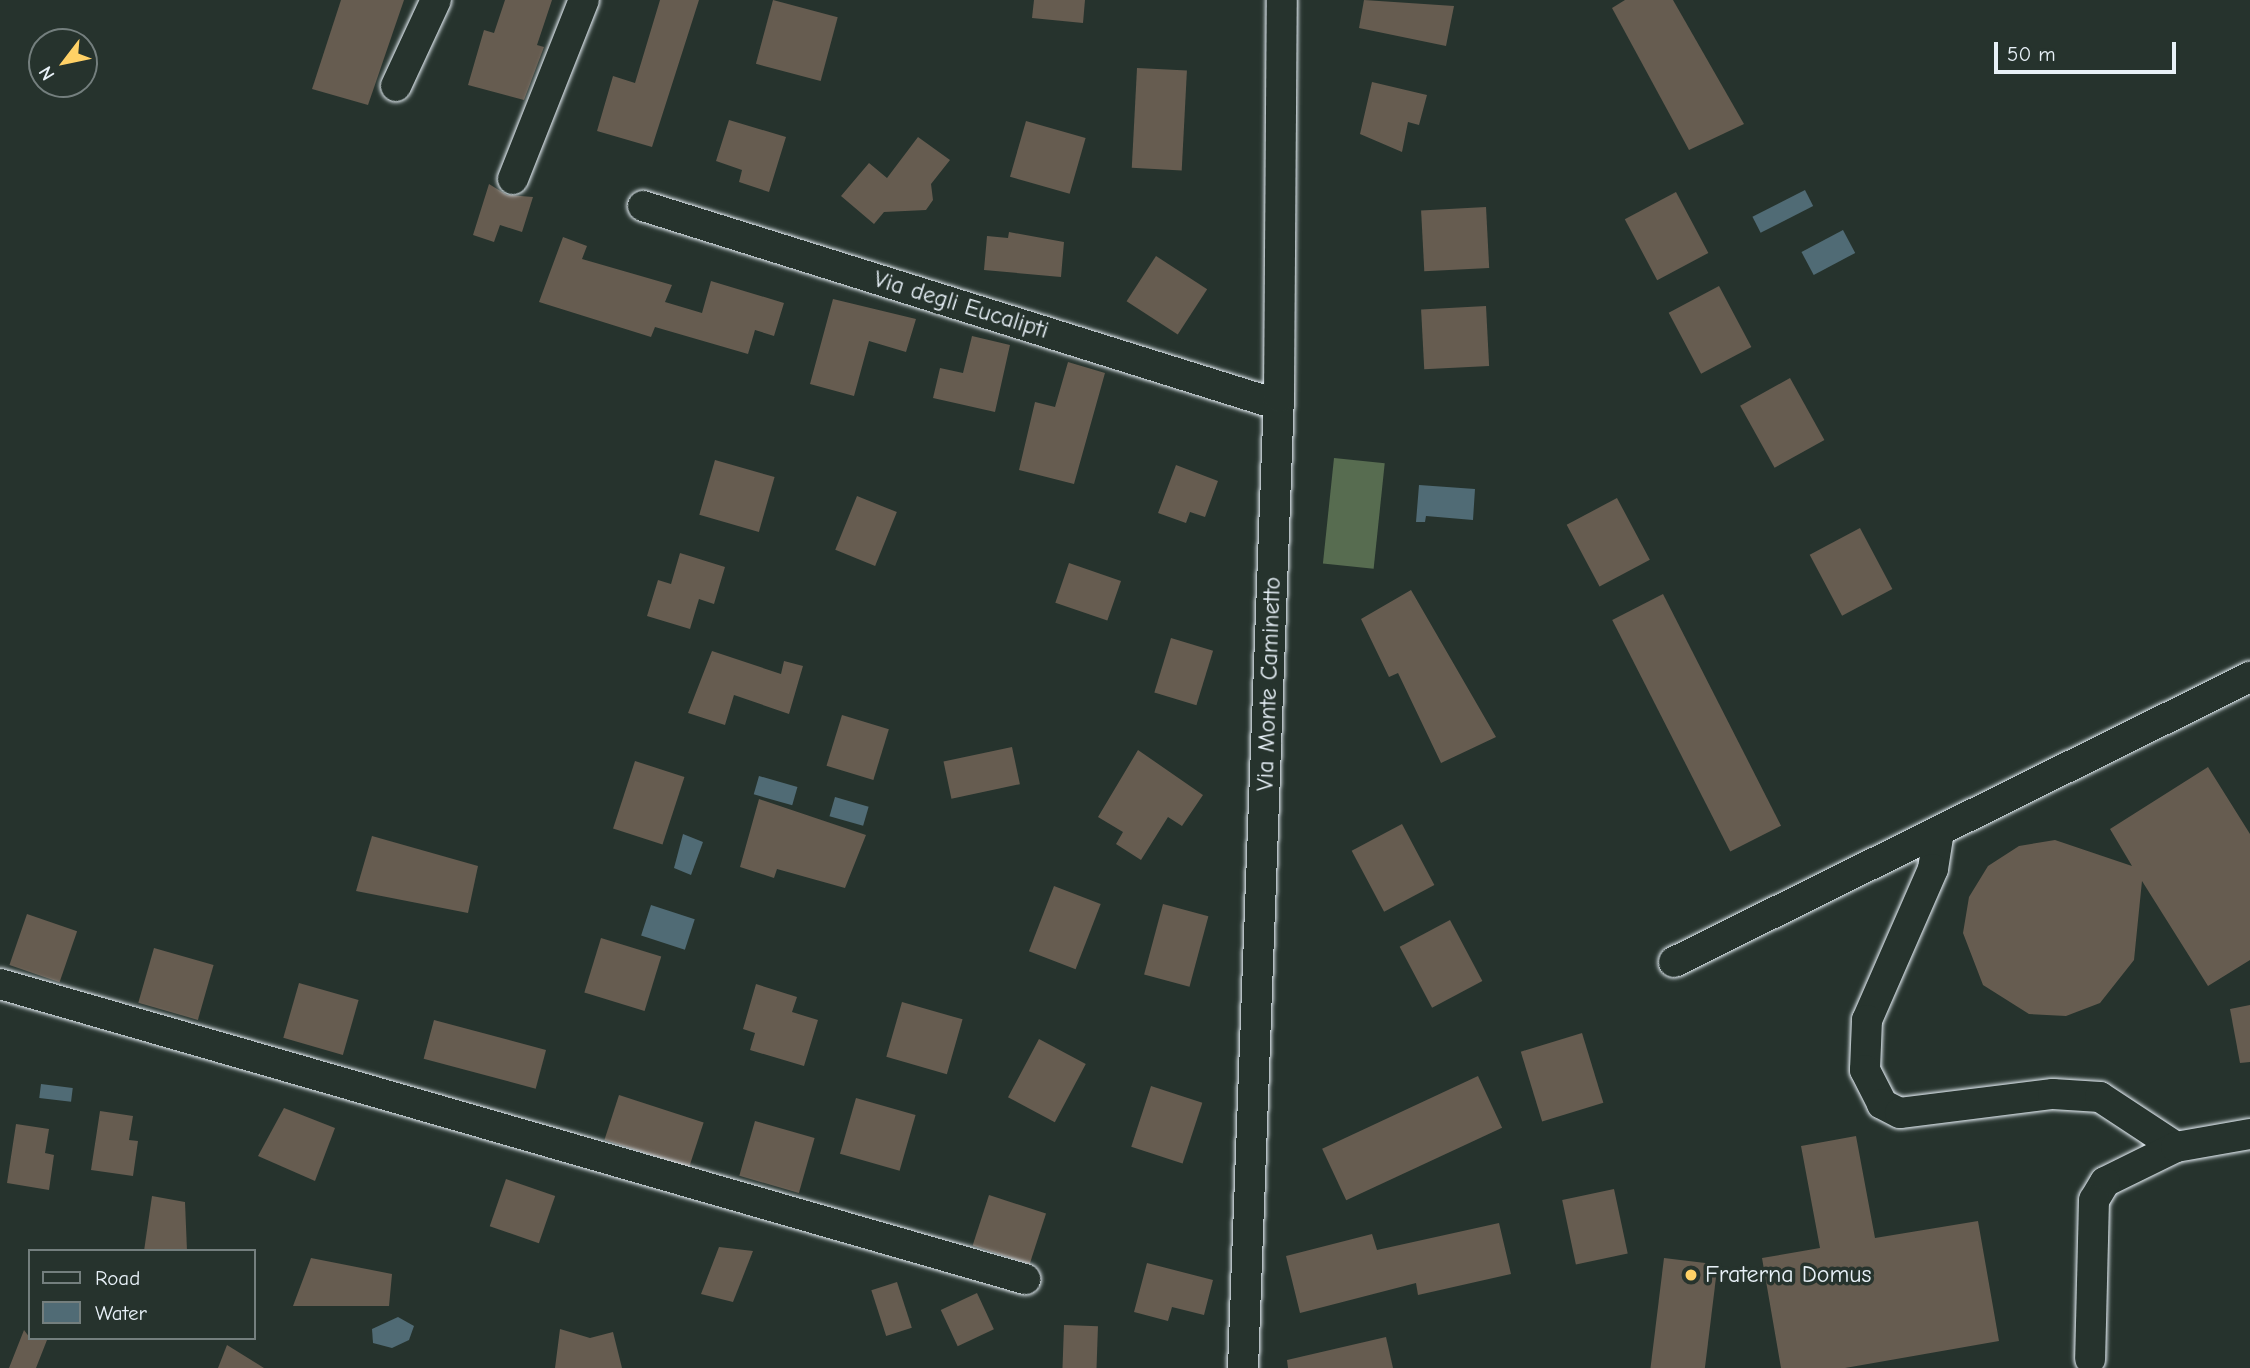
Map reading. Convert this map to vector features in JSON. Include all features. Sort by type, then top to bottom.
[{"type":"street","points":[[396,86],[436,0]]},
{"type":"street","points":[[513,179],[584,0]]},
{"type":"street","name":"Via Monte Caminetto","points":[[1243,1368],[1279,405],[1282,0]]},
{"type":"street","name":"Via degli Eucalipti","points":[[643,206],[1279,405]]},
{"type":"street","points":[[1674,962],[2250,677]]},
{"type":"street","points":[[1939,831],[1933,869],[1867,1020],[1865,1070],[1882,1104],[1900,1113],[2053,1094],[2101,1097],[2176,1147]]},
{"type":"street","points":[[0,984],[1024,1279]]},
{"type":"street","points":[[2090,1359],[2094,1200],[2105,1182],[2176,1147],[2250,1134]]},
{"type":"green space","points":[[1334,458],[1385,463],[1374,569],[1323,563]]},
{"type":"water","points":[[1805,190],[1813,206],[1761,233],[1752,217]]},
{"type":"water","points":[[1843,230],[1855,253],[1814,275],[1802,252]]},
{"type":"water","points":[[1419,485],[1475,489],[1473,520],[1426,516],[1425,522],[1416,522]]},
{"type":"water","points":[[759,776],[797,787],[792,805],[754,794]]},
{"type":"water","points":[[835,797],[869,807],[863,826],[829,816]]},
{"type":"water","points":[[683,834],[703,842],[691,875],[674,868]]},
{"type":"water","points":[[651,905],[695,919],[685,950],[641,935]]},
{"type":"water","points":[[41,1084],[73,1088],[71,1102],[39,1098]]},
{"type":"water","points":[[398,1317],[414,1326],[409,1340],[392,1348],[373,1343],[372,1329]]},
{"type":"building","points":[[341,0],[404,0],[368,105],[312,89]]},
{"type":"building","points":[[505,0],[552,0],[537,45],[544,47],[524,100],[468,85],[484,30],[494,33]]},
{"type":"building","points":[[660,0],[699,0],[652,147],[597,131],[613,76],[635,83]]},
{"type":"building","points":[[773,0],[838,17],[821,81],[756,64]]},
{"type":"building","points":[[1034,0],[1085,0],[1083,23],[1032,18]]},
{"type":"building","points":[[1364,0],[1454,6],[1446,46],[1359,28]]},
{"type":"building","points":[[1625,0],[1673,0],[1744,124],[1689,150],[1612,8]]},
{"type":"building","points":[[1137,68],[1187,71],[1182,170],[1132,168]]},
{"type":"building","points":[[1372,82],[1427,95],[1419,125],[1408,122],[1402,152],[1360,134]]},
{"type":"building","points":[[729,120],[786,137],[769,192],[739,182],[742,170],[716,161]]},
{"type":"building","points":[[1026,121],[1086,138],[1070,194],[1010,177]]},
{"type":"building","points":[[918,137],[950,160],[931,184],[933,200],[926,210],[884,212],[874,224],[841,196],[869,163],[887,178]]},
{"type":"building","points":[[489,184],[507,195],[533,197],[522,232],[500,225],[494,242],[473,235]]},
{"type":"building","points":[[1676,192],[1708,253],[1657,280],[1625,219]]},
{"type":"building","points":[[1486,207],[1489,268],[1424,271],[1421,210]]},
{"type":"building","points":[[1009,232],[1064,242],[1061,277],[984,270],[987,236],[1008,238]]},
{"type":"building","points":[[563,237],[587,246],[582,259],[672,285],[665,302],[702,313],[711,281],[784,303],[774,336],[755,330],[748,354],[655,327],[651,337],[539,302]]},
{"type":"building","points":[[1156,256],[1207,289],[1178,335],[1127,301]]},
{"type":"building","points":[[1719,286],[1751,347],[1701,374],[1669,313]]},
{"type":"building","points":[[833,299],[916,319],[906,352],[869,341],[854,396],[810,384]]},
{"type":"building","points":[[1486,306],[1489,366],[1424,369],[1421,309]]},
{"type":"building","points":[[972,336],[1010,345],[995,412],[933,398],[940,368],[963,373]]},
{"type":"building","points":[[1068,362],[1105,373],[1074,484],[1019,470],[1035,402],[1055,407]]},
{"type":"building","points":[[1790,378],[1824,440],[1775,468],[1740,406]]},
{"type":"building","points":[[715,460],[775,477],[759,532],[699,515]]},
{"type":"building","points":[[1176,465],[1218,481],[1205,517],[1190,512],[1186,523],[1158,513]]},
{"type":"building","points":[[857,496],[897,512],[875,566],[835,550]]},
{"type":"building","points":[[1617,498],[1650,560],[1600,587],[1567,525]]},
{"type":"building","points":[[1860,528],[1892,589],[1842,616],[1810,555]]},
{"type":"building","points":[[680,553],[725,567],[714,604],[699,599],[690,629],[647,616],[658,580],[671,584]]},
{"type":"building","points":[[1069,563],[1121,581],[1107,621],[1055,603]]},
{"type":"building","points":[[1411,590],[1496,737],[1441,763],[1398,673],[1389,677],[1361,619]]},
{"type":"building","points":[[1663,594],[1781,826],[1730,852],[1612,620]]},
{"type":"building","points":[[1171,638],[1213,651],[1196,705],[1154,693]]},
{"type":"building","points":[[712,651],[781,674],[784,661],[803,666],[789,714],[734,695],[725,725],[688,713]]},
{"type":"building","points":[[842,715],[889,729],[873,780],[827,766]]},
{"type":"building","points":[[1012,747],[1020,784],[951,799],[944,762]]},
{"type":"building","points":[[1138,750],[1203,795],[1182,826],[1168,817],[1141,860],[1116,844],[1123,832],[1098,817]]},
{"type":"building","points":[[635,761],[684,777],[663,845],[613,829]]},
{"type":"building","points":[[2208,767],[2250,834],[2250,960],[2208,986],[2142,881],[2134,960],[2100,1003],[2066,1016],[2029,1014],[1983,985],[1963,933],[1969,897],[1988,866],[2019,846],[2055,840],[2132,866],[2110,829]]},
{"type":"building","points":[[759,799],[866,835],[845,888],[777,869],[774,878],[740,867]]},
{"type":"building","points":[[1402,824],[1434,885],[1384,912],[1352,851]]},
{"type":"building","points":[[372,836],[478,866],[468,913],[356,891]]},
{"type":"building","points":[[1054,886],[1101,904],[1076,969],[1029,951]]},
{"type":"building","points":[[1163,904],[1208,916],[1190,987],[1144,975]]},
{"type":"building","points":[[27,914],[77,931],[60,982],[9,965]]},
{"type":"building","points":[[1450,920],[1482,981],[1432,1008],[1400,947]]},
{"type":"building","points":[[601,938],[661,956],[645,1011],[584,993]]},
{"type":"building","points":[[154,948],[214,965],[198,1020],[138,1003]]},
{"type":"building","points":[[299,983],[359,1000],[343,1055],[283,1038]]},
{"type":"building","points":[[756,984],[797,997],[792,1012],[818,1020],[804,1066],[750,1050],[755,1033],[743,1029]]},
{"type":"building","points":[[902,1002],[963,1019],[947,1074],[886,1057]]},
{"type":"building","points":[[2250,1005],[2250,1062],[2240,1063],[2230,1009]]},
{"type":"building","points":[[434,1020],[546,1050],[536,1089],[424,1059]]},
{"type":"building","points":[[1582,1033],[1603,1103],[1542,1122],[1521,1052]]},
{"type":"building","points":[[1039,1039],[1086,1064],[1055,1122],[1008,1097]]},
{"type":"building","points":[[1478,1076],[1502,1128],[1346,1200],[1322,1149]]},
{"type":"building","points":[[1151,1086],[1202,1103],[1183,1164],[1131,1147]]},
{"type":"building","points":[[619,1095],[704,1123],[689,1167],[604,1140]]},
{"type":"building","points":[[856,1098],[916,1115],[900,1171],[840,1154]]},
{"type":"building","points":[[284,1108],[335,1128],[315,1181],[258,1156]]},
{"type":"building","points":[[100,1111],[133,1116],[129,1140],[138,1141],[133,1176],[91,1170]]},
{"type":"building","points":[[755,1121],[815,1138],[799,1193],[739,1176]]},
{"type":"building","points":[[16,1124],[49,1129],[45,1153],[54,1155],[49,1190],[7,1183]]},
{"type":"building","points":[[1856,1136],[1875,1238],[1978,1221],[1999,1341],[1845,1368],[1781,1368],[1762,1258],[1820,1248],[1801,1146]]},
{"type":"building","points":[[506,1179],[555,1196],[539,1243],[490,1226]]},
{"type":"building","points":[[1614,1189],[1628,1254],[1576,1265],[1562,1200]]},
{"type":"building","points":[[989,1195],[1046,1214],[1030,1264],[973,1245]]},
{"type":"building","points":[[152,1196],[185,1202],[187,1249],[144,1249]]},
{"type":"building","points":[[1499,1223],[1511,1274],[1418,1295],[1416,1283],[1300,1313],[1286,1256],[1372,1234],[1377,1250]]},
{"type":"building","points":[[719,1247],[753,1251],[733,1302],[701,1294]]},
{"type":"building","points":[[311,1258],[392,1274],[389,1306],[293,1306]]},
{"type":"building","points":[[1664,1258],[1718,1265],[1705,1368],[1650,1368]]},
{"type":"building","points":[[1147,1263],[1213,1280],[1204,1315],[1172,1307],[1168,1321],[1134,1312]]},
{"type":"building","points":[[897,1282],[912,1328],[886,1336],[871,1290]]},
{"type":"building","points":[[977,1293],[994,1329],[958,1346],[941,1310]]},
{"type":"building","points":[[1064,1325],[1098,1326],[1097,1368],[1062,1368]]},
{"type":"building","points":[[560,1329],[590,1338],[613,1332],[622,1368],[555,1368]]},
{"type":"building","points":[[24,1330],[28,1340],[47,1340],[36,1368],[9,1368]]},
{"type":"building","points":[[1386,1337],[1393,1368],[1288,1368],[1287,1360]]},
{"type":"building","points":[[227,1345],[264,1368],[218,1368]]},
{"type":"place","name":"Fraterna Domus","points":[[1691,1275]]}]
